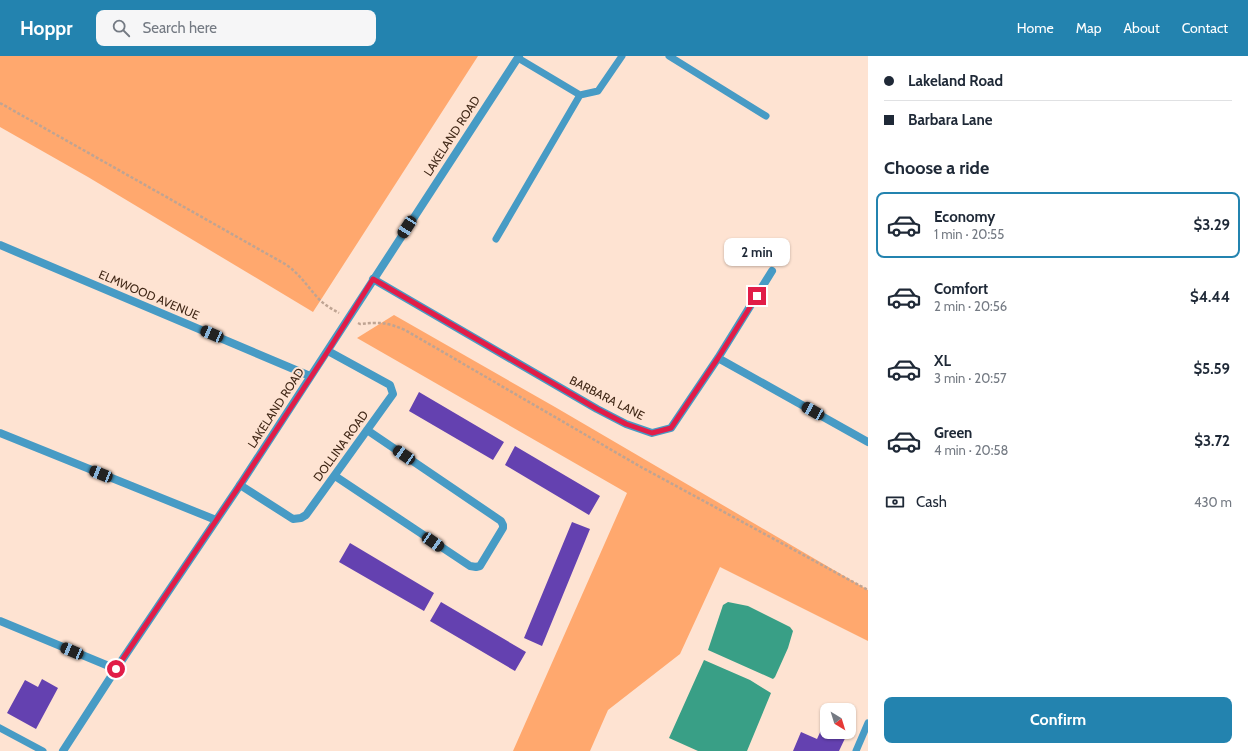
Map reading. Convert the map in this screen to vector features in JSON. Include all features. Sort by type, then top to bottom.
[{"type":"street","name":"LAKELAND ROAD","points":[[63,751],[328,351],[373,279],[518,57]]},
{"type":"street","name":"ELMWOOD AVENUE","points":[[0,245],[310,376]]},
{"type":"street","name":"BARBARA LANE","points":[[373,279],[597,409],[626,424],[652,433],[671,428],[718,358],[772,271]]},
{"type":"street","name":"DOLLINA ROAD","points":[[240,485],[293,519],[301,518],[306,515],[335,476],[393,394],[390,385],[328,351]]},
{"type":"street","points":[[718,358],[868,442]]},
{"type":"street","points":[[335,476],[470,566],[480,566],[503,528],[501,521],[367,430]]},
{"type":"street","points":[[0,433],[216,520]]},
{"type":"street","points":[[0,621],[116,669]]},
{"type":"lane","points":[[518,57],[580,95],[598,92],[622,56]]},
{"type":"lane","points":[[669,56],[766,116]]},
{"type":"lane","points":[[496,239],[580,95]]},
{"type":"lane","points":[[856,751],[868,723]]},
{"type":"lane","points":[[0,728],[43,751]]},
{"type":"path","points":[[0,103],[286,264],[298,274],[319,299],[329,307],[360,324],[379,322],[405,330],[641,466],[868,590]]},
{"type":"shaded area","points":[[0,56],[478,56],[313,312],[88,177],[0,127]]},
{"type":"shaded area","points":[[394,315],[555,407],[868,590],[868,641],[720,567],[680,654],[608,710],[590,751],[513,751],[627,493],[357,338]]},
{"type":"water","points":[[728,602],[748,606],[790,627],[793,631],[788,648],[773,679],[708,650],[723,605]]},
{"type":"water","points":[[704,660],[750,680],[771,693],[747,751],[698,751],[669,738]]},
{"type":"building","points":[[419,392],[504,442],[493,460],[409,411]]},
{"type":"building","points":[[515,446],[600,496],[589,515],[505,465]]},
{"type":"building","points":[[572,522],[590,529],[542,646],[524,638]]},
{"type":"building","points":[[350,543],[434,593],[424,611],[339,562]]},
{"type":"building","points":[[441,602],[526,652],[515,671],[430,621]]},
{"type":"building","points":[[42,679],[58,688],[36,729],[7,713],[25,680],[38,687]]},
{"type":"building","points":[[801,732],[817,739],[820,732],[820,739],[845,739],[839,751],[793,751]]},
{"type":"route","points":[[116,669],[240,485],[310,376],[328,351],[373,279],[597,409],[626,424],[652,433],[671,428],[757,296]]}]
